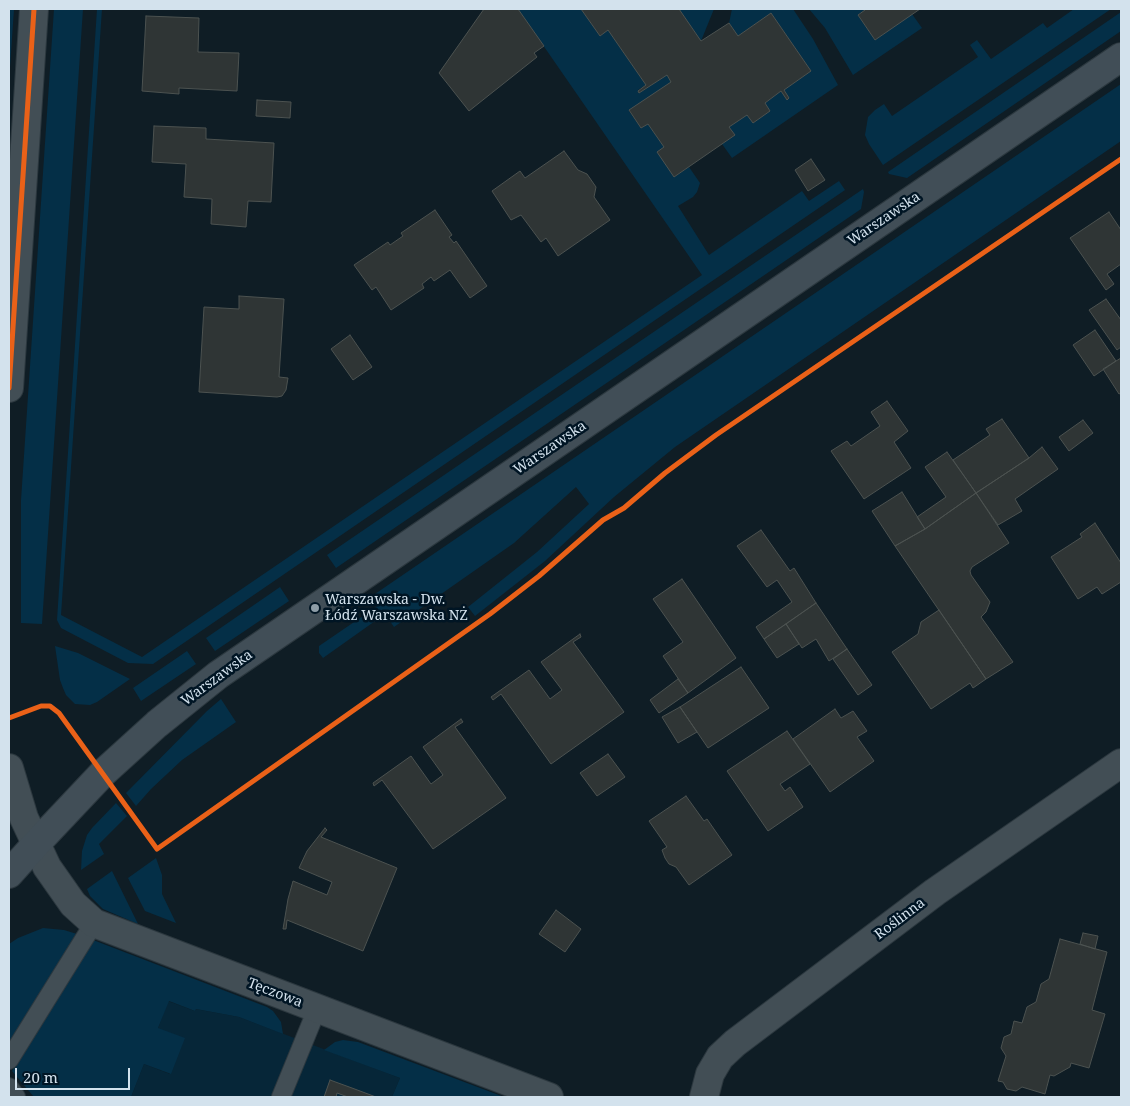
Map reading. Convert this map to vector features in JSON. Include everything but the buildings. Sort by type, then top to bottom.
[{"type":"street","points":[[9,388],[34,9]]},
{"type":"street","name":"Warszawska","points":[[9,874],[103,773],[148,731],[218,675],[1121,58]]},
{"type":"street","name":"Roślinna","points":[[704,1097],[710,1074],[720,1057],[735,1043],[935,892],[1121,763]]},
{"type":"street","name":"Tęczowa","points":[[9,768],[24,818],[47,867],[64,893],[94,923],[549,1097]]},
{"type":"lane","points":[[9,1060],[94,923]]},
{"type":"lane","points":[[282,1097],[317,1009]]},
{"type":"lane","points":[[9,1087],[16,1097]]},
{"type":"shaded area","points":[[9,9],[14,9],[9,82]]},
{"type":"shaded area","points":[[54,9],[83,9],[42,624],[21,623],[21,500]]},
{"type":"shaded area","points":[[97,9],[102,9],[61,615],[142,657],[702,275],[518,9],[581,9],[600,36],[608,30],[646,85],[638,90],[639,93],[667,75],[671,82],[629,111],[641,128],[648,124],[664,147],[674,177],[689,167],[700,183],[693,197],[678,206],[709,255],[802,191],[809,201],[839,181],[845,190],[153,664],[128,663],[61,628],[57,620]]},
{"type":"shaded area","points":[[679,9],[714,9],[701,41]]},
{"type":"shaded area","points":[[732,9],[793,9],[813,39],[838,85],[732,158],[722,144],[735,135],[729,127],[747,115],[753,123],[770,111],[765,103],[781,91],[787,100],[789,98],[784,90],[811,71],[771,13],[738,36],[729,23]]},
{"type":"shaded area","points":[[809,9],[864,9],[858,15],[875,40],[912,14],[922,28],[853,75],[825,28]]},
{"type":"shaded area","points":[[1074,9],[1111,9],[883,165],[865,135],[868,117],[875,110],[884,104],[892,116],[978,57],[970,45],[977,40],[991,59],[1043,23],[1047,28]]},
{"type":"shaded area","points":[[1121,12],[1121,31],[907,178],[889,174],[888,172]]},
{"type":"shaded area","points":[[1121,84],[1121,141],[675,447],[614,497],[545,561],[475,616],[468,607],[537,552],[589,504],[576,487],[514,543],[394,627],[385,614],[323,658],[319,653],[319,646],[379,605],[372,596]]},
{"type":"shaded area","points":[[863,189],[861,209],[336,568],[327,555]]},
{"type":"shaded area","points":[[280,587],[289,601],[215,651],[206,638]]},
{"type":"shaded area","points":[[55,646],[78,653],[130,679],[97,702],[90,705],[75,704],[66,695],[60,680]]},
{"type":"shaded area","points":[[187,651],[196,664],[141,701],[133,688]]},
{"type":"shaded area","points":[[221,699],[236,722],[182,760],[136,806],[126,793]]},
{"type":"shaded area","points":[[116,803],[127,816],[99,844],[104,854],[81,870],[82,851],[87,835]]},
{"type":"shaded area","points":[[156,858],[162,875],[162,894],[176,923],[145,911],[128,878]]},
{"type":"shaded area","points":[[112,871],[138,924],[103,909],[90,896],[87,889]]},
{"type":"shaded area","points":[[43,928],[64,930],[77,934],[9,1043],[9,944],[18,938]]},
{"type":"shaded area","points":[[93,940],[267,1007],[273,1011],[281,1022],[283,1034],[239,1017],[196,1009],[195,1011],[169,1001],[158,1028],[185,1038],[171,1074],[144,1064],[131,1097],[34,1097],[12,1071]]},
{"type":"shaded area","points":[[168,1001],[195,1011],[196,1009],[239,1017],[400,1078],[392,1097],[131,1097],[144,1064],[170,1074],[158,1028]]},
{"type":"shaded area","points":[[343,1040],[358,1042],[504,1097],[392,1097],[400,1078],[324,1050],[335,1042]]},
{"type":"cycle path","points":[[9,388],[34,9]]},
{"type":"cycle path","points":[[9,718],[41,706],[50,706],[59,713],[157,849],[490,614],[539,576],[603,520],[624,508],[665,473],[716,435],[1121,159]]},
{"type":"place","name":"Warszawska - Dw. Łódź Warszawska NŻ","points":[[315,608]]}]
